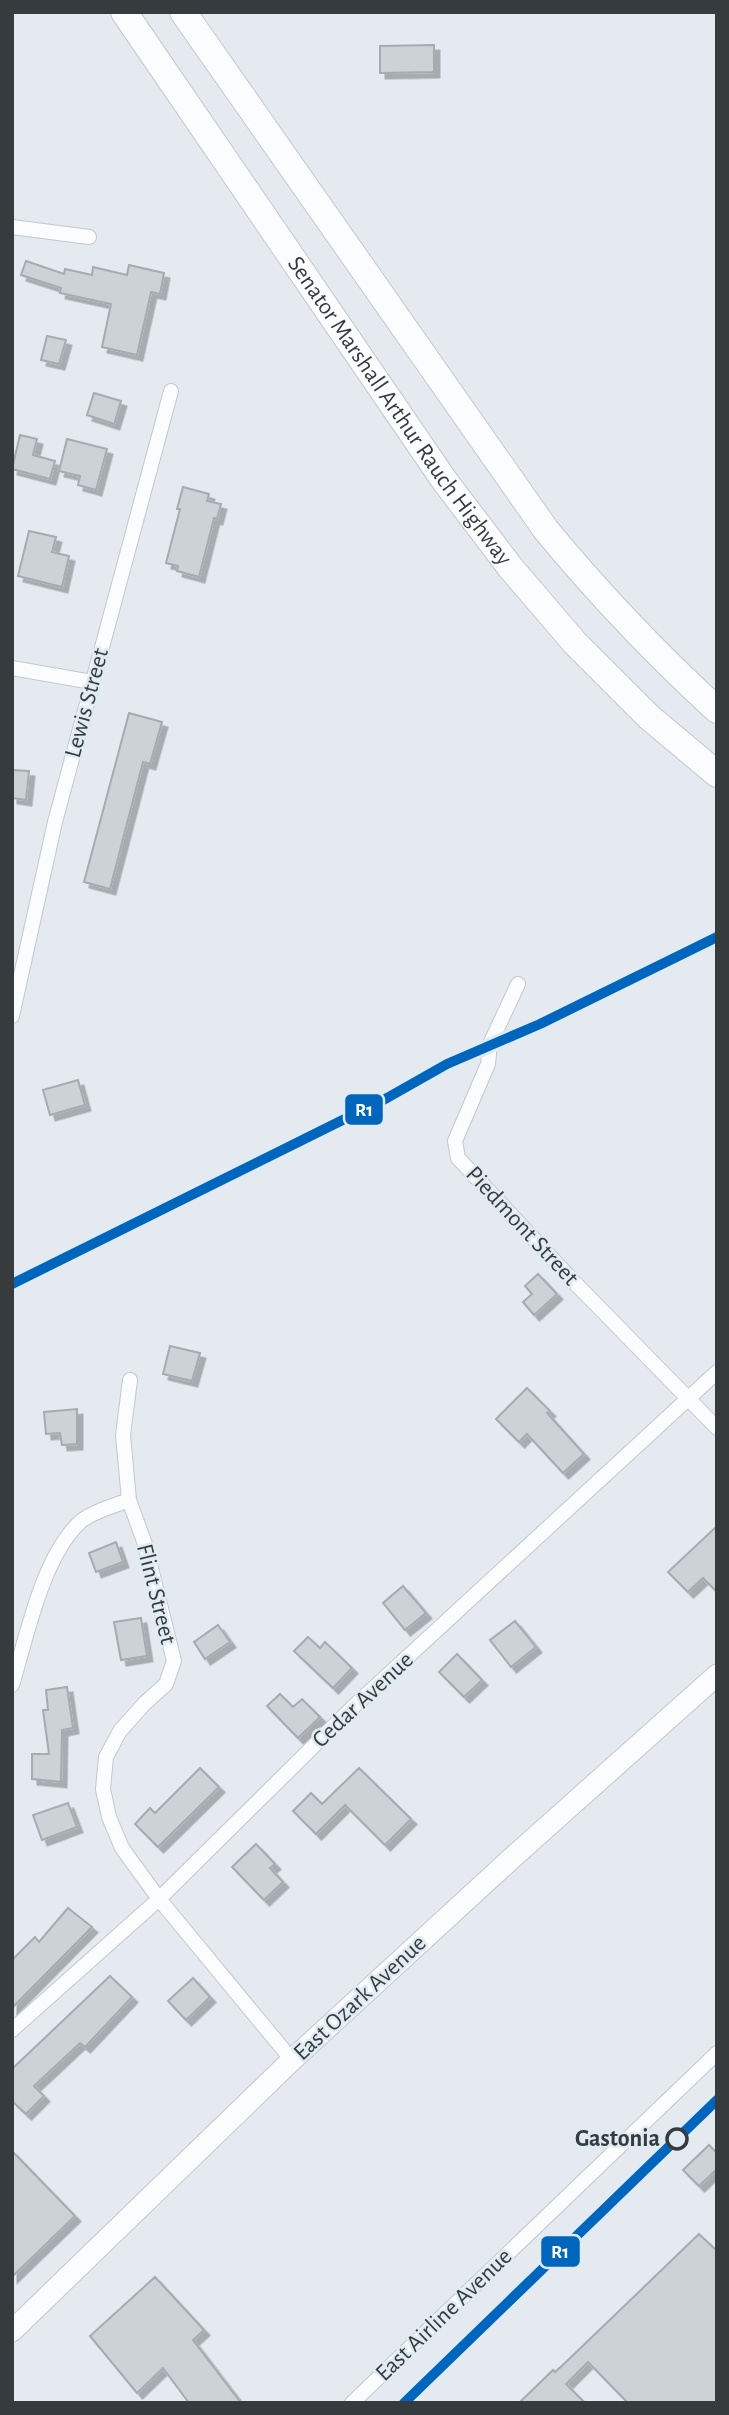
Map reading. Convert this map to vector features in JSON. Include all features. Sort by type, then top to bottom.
[{"type":"highway","name":"Senator Marshall Arthur Rauch Highway","points":[[124,12],[444,481],[510,567],[575,643],[649,717],[717,774]]},
{"type":"highway","name":"Senator Marshall Arthur Rauch Highway","points":[[183,12],[546,530],[589,581],[670,667],[717,710]]},
{"type":"highway","points":[[670,667],[717,699]]},
{"type":"main road","name":"East Ozark Avenue","points":[[12,2331],[292,2060],[717,1675]]},
{"type":"street","points":[[12,227],[89,237]]},
{"type":"street","name":"Lewis Street","points":[[12,1016],[55,821],[171,391]]},
{"type":"street","points":[[12,667],[92,682]]},
{"type":"street","name":"Piedmont Street","points":[[518,984],[490,1044],[488,1064],[455,1141],[458,1158],[717,1428]]},
{"type":"street","name":"Cedar Avenue","points":[[12,2030],[159,1899],[351,1709],[717,1373]]},
{"type":"street","name":"Flint Street","points":[[130,1380],[123,1435],[129,1500],[145,1544],[174,1661],[166,1685],[144,1704],[120,1731],[106,1757],[103,1789],[108,1817],[122,1848],[159,1899],[292,2060]]},
{"type":"street","points":[[12,1685],[44,1581],[60,1547],[82,1521],[129,1500]]},
{"type":"street","name":"East Airline Avenue","points":[[352,2403],[717,2053]]},
{"type":"building","points":[[434,45],[434,72],[380,73],[380,46]]},
{"type":"building","points":[[26,261],[64,274],[65,269],[92,275],[93,267],[127,275],[129,265],[164,273],[160,294],[151,292],[137,355],[102,347],[111,304],[60,293],[61,288],[21,275]]},
{"type":"building","points":[[47,336],[66,340],[59,364],[41,360]]},
{"type":"building","points":[[94,393],[121,401],[114,424],[87,415]]},
{"type":"building","points":[[20,435],[37,439],[33,455],[55,461],[50,479],[12,469]]},
{"type":"building","points":[[67,439],[107,449],[96,490],[78,485],[80,476],[59,471]]},
{"type":"building","points":[[183,487],[209,494],[207,501],[221,504],[217,519],[214,518],[199,577],[177,571],[178,566],[166,563]]},
{"type":"building","points":[[29,531],[56,537],[52,552],[69,556],[62,587],[18,576]]},
{"type":"building","points":[[129,713],[162,722],[150,764],[143,762],[110,889],[84,882]]},
{"type":"building","points":[[12,770],[29,771],[26,800],[12,798]]},
{"type":"building","points":[[78,1080],[85,1105],[50,1115],[43,1090]]},
{"type":"building","points":[[538,1274],[557,1294],[534,1315],[523,1302],[532,1294],[525,1286]]},
{"type":"building","points":[[170,1346],[200,1353],[192,1381],[163,1374]]},
{"type":"building","points":[[527,1388],[550,1411],[547,1413],[584,1454],[563,1473],[527,1434],[519,1442],[496,1419]]},
{"type":"building","points":[[77,1409],[77,1444],[62,1445],[60,1433],[46,1434],[44,1412]]},
{"type":"building","points":[[717,1526],[717,1592],[703,1578],[688,1592],[668,1572]]},
{"type":"building","points":[[116,1542],[123,1562],[96,1572],[89,1553]]},
{"type":"building","points":[[403,1586],[426,1613],[405,1630],[383,1603]]},
{"type":"building","points":[[141,1618],[147,1656],[121,1660],[114,1622]]},
{"type":"building","points":[[515,1621],[536,1647],[511,1667],[490,1640]]},
{"type":"building","points":[[218,1625],[230,1642],[205,1659],[194,1642]]},
{"type":"building","points":[[308,1637],[320,1648],[325,1642],[352,1668],[333,1688],[294,1651]]},
{"type":"building","points":[[457,1654],[482,1680],[464,1697],[439,1672]]},
{"type":"building","points":[[67,1687],[73,1728],[62,1730],[61,1782],[32,1779],[32,1754],[49,1754],[43,1710],[48,1710],[46,1690]]},
{"type":"building","points":[[280,1694],[293,1707],[302,1699],[320,1717],[298,1738],[267,1706]]},
{"type":"building","points":[[200,1768],[219,1787],[158,1847],[135,1824],[150,1808],[155,1813]]},
{"type":"building","points":[[359,1768],[411,1819],[385,1845],[345,1805],[316,1834],[293,1811],[311,1793],[322,1804]]},
{"type":"building","points":[[68,1803],[77,1827],[42,1840],[33,1815]]},
{"type":"building","points":[[256,1844],[275,1864],[270,1868],[283,1882],[264,1900],[232,1867]]},
{"type":"building","points":[[68,1908],[92,1927],[12,2008],[12,1960],[35,1937],[39,1942]]},
{"type":"building","points":[[110,1976],[132,1997],[85,2047],[80,2043],[34,2086],[44,2096],[26,2114],[12,2101],[12,2069]]},
{"type":"building","points":[[193,1978],[210,1997],[186,2020],[168,2001]]},
{"type":"building","points":[[709,2145],[717,2153],[717,2169],[699,2186],[683,2170]]},
{"type":"building","points":[[12,2151],[75,2216],[12,2277]]},
{"type":"building","points":[[699,2234],[717,2251],[717,2403],[628,2403],[588,2362],[566,2384],[585,2403],[519,2403],[553,2370],[555,2372],[566,2362]]},
{"type":"building","points":[[155,2277],[204,2330],[193,2340],[241,2403],[189,2403],[163,2368],[137,2393],[90,2336]]},
{"type":"railway","points":[[12,1284],[387,1098],[447,1064],[540,1024],[717,937]]},
{"type":"railway","points":[[404,2403],[717,2100]]},
{"type":"transit line","name":"R1","points":[[12,1284],[387,1098],[447,1064],[540,1024],[717,937]]},
{"type":"transit line","name":"R1","points":[[404,2403],[717,2100]]},
{"type":"place","name":"Gastonia","points":[[677,2139]]}]
